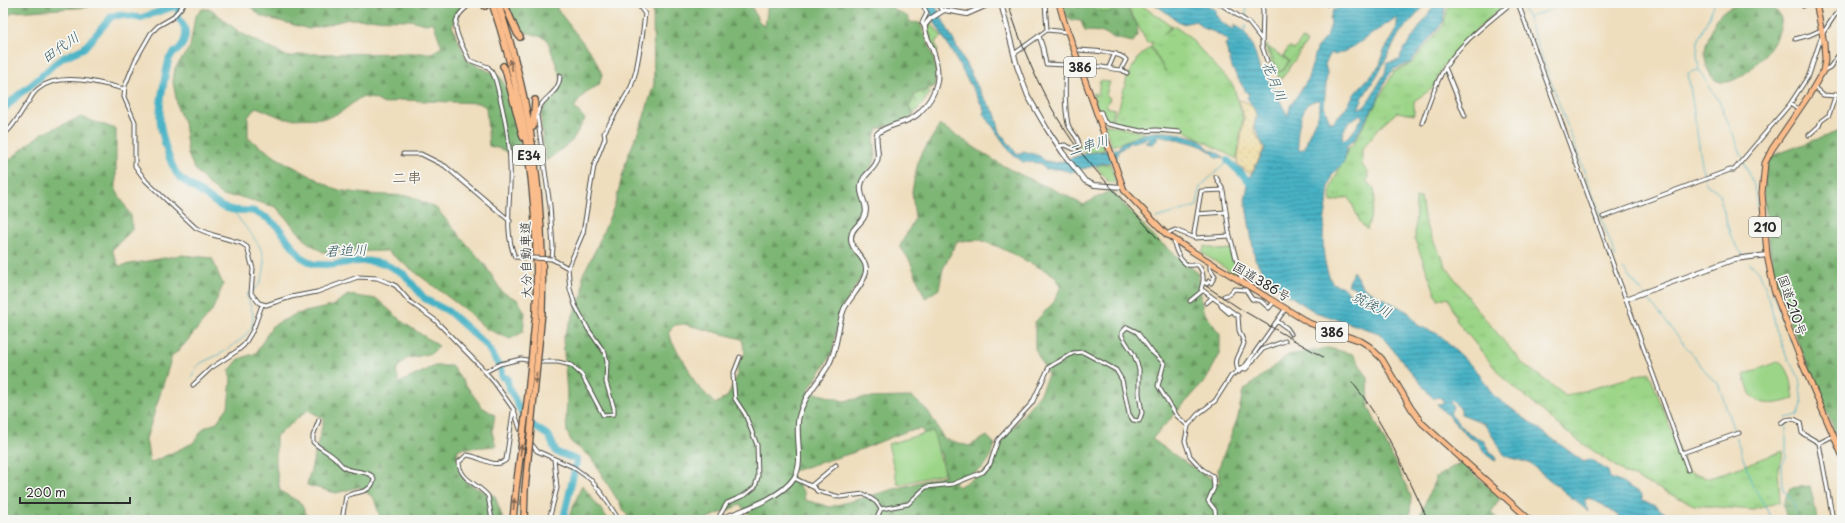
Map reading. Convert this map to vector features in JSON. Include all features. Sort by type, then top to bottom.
[{"type":"highway","name":"大分自動車道","points":[[492,3],[518,92],[534,168]]},
{"type":"highway","name":"大分自動車道","points":[[498,3],[510,39],[523,91],[542,230],[539,312],[525,489],[524,520]]},
{"type":"highway","points":[[504,3],[520,37]]},
{"type":"highway","name":"国道386号","points":[[1059,3],[1122,187],[1166,234],[1174,240],[1309,323],[1360,341],[1369,346],[1382,358],[1411,408],[1422,423],[1530,520]]},
{"type":"highway","name":"国道210号","points":[[1816,3],[1822,32],[1825,60],[1823,72],[1772,149],[1765,163],[1762,193],[1767,255],[1778,304],[1842,455]]},
{"type":"highway","points":[[503,66],[534,168]]},
{"type":"highway","points":[[534,100],[532,124],[534,168]]},
{"type":"highway","name":"大分自動車道","points":[[513,520],[539,312]]},
{"type":"street","points":[[185,3],[172,18],[158,26],[151,33],[135,61],[124,89],[126,102],[135,122],[134,159],[137,170],[151,186],[196,228],[212,235],[241,243],[247,247],[253,269],[251,293],[256,302],[262,305],[317,292],[358,277],[377,278],[396,286],[410,302],[436,320],[485,372],[514,410],[520,429],[537,452],[579,470],[590,479],[603,494],[619,520]]},
{"type":"street","points":[[473,3],[465,7],[458,15],[455,29],[469,60],[488,67],[496,80],[502,106],[510,164],[511,242],[515,257],[552,259],[568,268]]},
{"type":"street","points":[[485,372],[500,364],[521,359],[566,364],[574,368],[582,375],[603,415],[614,414],[614,408],[606,382],[607,362],[605,353],[588,329],[575,306],[570,289],[568,268],[583,233],[594,166],[605,138],[604,133],[625,100],[636,72],[645,14],[637,3]]},
{"type":"street","points":[[717,520],[777,494],[794,478],[798,463],[798,417],[803,402],[829,365],[834,354],[840,320],[844,308],[866,275],[865,264],[851,243],[851,237],[856,225],[865,216],[866,209],[860,188],[865,175],[875,166],[878,161],[876,140],[878,134],[887,127],[910,121],[919,113],[934,92],[938,82],[936,61],[922,23],[927,13],[922,3]]},
{"type":"street","points":[[938,3],[942,11]]},
{"type":"street","points":[[925,28],[927,21],[942,11],[950,10],[967,14],[992,3]]},
{"type":"street","points":[[1001,3],[1014,54],[1028,96],[1035,111],[1058,146],[1081,177],[1094,185],[1122,187]]},
{"type":"street","points":[[1045,3],[1047,30]]},
{"type":"street","points":[[1219,3],[1249,24],[1262,40]]},
{"type":"street","points":[[1261,3],[1263,10],[1262,46],[1267,62]]},
{"type":"street","points":[[1422,123],[1446,67],[1474,35],[1511,3]]},
{"type":"street","points":[[1518,3],[1688,470]]},
{"type":"street","points":[[1803,6],[1808,3]]},
{"type":"street","points":[[1603,218],[1730,170],[1734,170],[1790,104],[1809,76],[1822,32],[1828,22],[1842,10]]},
{"type":"street","points":[[1014,54],[1047,30],[1068,32]]},
{"type":"street","points":[[1795,38],[1822,32]]},
{"type":"street","points":[[1039,36],[1044,48],[1046,64],[1079,64],[1109,67],[1117,70],[1121,69],[1127,74]]},
{"type":"street","points":[[1079,50],[1115,53],[1126,58],[1121,69]]},
{"type":"street","points":[[1823,72],[1841,55],[1842,50]]},
{"type":"street","points":[[1109,67],[1115,53]]},
{"type":"street","points":[[1066,65],[1066,110],[1068,125],[1078,139],[1079,146]]},
{"type":"street","points":[[1446,67],[1465,116]]},
{"type":"street","points":[[552,259],[553,247],[550,206],[537,115],[539,106],[559,86],[560,75]]},
{"type":"street","points":[[3,135],[12,127],[38,89],[50,83],[74,79],[96,81],[124,89]]},
{"type":"street","points":[[1814,87],[1823,95],[1842,95]]},
{"type":"street","points":[[1809,135],[1819,126],[1821,121],[1829,115],[1836,96]]},
{"type":"street","points":[[1790,104],[1799,110]]},
{"type":"street","points":[[1096,113],[1101,112],[1104,121],[1108,124],[1141,131],[1156,130],[1180,132]]},
{"type":"street","points":[[1058,146],[1065,145],[1076,150]]},
{"type":"street","points":[[404,154],[421,154],[445,166],[510,221]]},
{"type":"street","points":[[1216,177],[1222,190],[1230,236],[1243,283]]},
{"type":"street","points":[[1195,238],[1194,232],[1201,191],[1222,190]]},
{"type":"street","points":[[1197,214],[1226,212]]},
{"type":"street","points":[[1166,234],[1175,230],[1195,238],[1230,236]]},
{"type":"street","points":[[1174,240],[1174,245],[1183,261],[1189,265],[1198,265],[1201,268],[1204,282],[1201,287],[1202,290],[1190,301]]},
{"type":"street","points":[[1626,299],[1735,259],[1767,255]]},
{"type":"street","points":[[1204,282],[1211,283],[1215,276],[1210,269],[1210,263]]},
{"type":"street","points":[[1224,296],[1230,294],[1234,289],[1246,290],[1252,299],[1261,302],[1269,308],[1274,302]]},
{"type":"street","points":[[1202,290],[1220,303],[1234,316]]},
{"type":"street","points":[[1206,303],[1212,298]]},
{"type":"street","points":[[193,385],[211,368],[237,352],[244,345],[253,330],[262,305]]},
{"type":"street","points":[[1240,371],[1286,308]]},
{"type":"street","points":[[1230,312],[1238,316],[1239,330],[1244,338],[1244,343],[1235,364],[1240,371]]},
{"type":"street","points":[[1277,320],[1292,334]]},
{"type":"street","points":[[881,509],[908,504],[926,487],[953,484],[982,472],[990,464],[998,440],[1028,408],[1048,367],[1073,353],[1083,352],[1116,370],[1121,376],[1129,414],[1133,420],[1139,421],[1142,413],[1139,394],[1139,369],[1134,355],[1122,336],[1122,332],[1127,327],[1137,332],[1164,363],[1158,386],[1177,416],[1188,426]]},
{"type":"street","points":[[1216,520],[1215,510],[1208,501],[1214,488],[1213,476],[1202,469],[1190,456],[1185,441],[1188,426],[1197,415],[1215,401],[1232,376],[1246,369],[1266,346],[1285,341]]},
{"type":"street","points":[[717,520],[727,503],[745,495],[755,487],[758,477],[757,445],[745,414],[735,399],[733,375],[740,357]]},
{"type":"street","points":[[492,520],[488,496],[462,474],[460,462],[461,459],[467,455],[496,465],[502,464],[506,460],[514,410]]},
{"type":"street","points":[[1781,423],[1790,419],[1797,420],[1800,422],[1802,433],[1819,443],[1833,520]]},
{"type":"street","points":[[319,420],[313,436],[313,442],[336,459],[346,469],[366,473],[374,479],[369,488],[346,496],[342,520]]},
{"type":"street","points":[[1682,453],[1739,433]]},
{"type":"street","points":[[1819,443],[1833,436]]},
{"type":"street","points":[[549,520],[557,488],[554,459]]},
{"type":"street","points":[[812,486],[836,465]]},
{"type":"street","points":[[794,478],[812,486],[817,491],[840,497],[864,494],[876,502],[881,509]]},
{"type":"street","points":[[876,520],[881,509]]},
{"type":"green space","points":[[3,3],[93,3],[89,7],[14,12],[3,19]]},
{"type":"green space","points":[[246,3],[468,3],[460,8],[452,26],[467,60],[500,77],[506,88],[518,123],[521,160],[501,149],[489,146],[486,107],[479,103],[400,100],[384,104],[375,99],[361,97],[341,112],[327,118],[285,119],[256,107],[248,117],[248,138],[277,158],[337,190],[366,194],[410,196],[436,208],[485,265],[502,292],[518,300],[525,313],[523,332],[510,339],[485,328],[468,312],[387,251],[323,252],[307,242],[276,207],[240,197],[223,196],[208,184],[194,168],[188,154],[184,122],[178,110],[173,82],[175,68],[190,47],[195,17],[202,9],[211,9],[239,32],[288,57],[303,54],[432,53],[442,47],[433,22],[426,24],[410,20],[349,19],[309,29],[261,16]]},
{"type":"green space","points":[[507,3],[558,3],[557,9],[594,57],[602,74],[599,85],[586,92],[574,107],[585,119],[572,141],[546,161],[542,135],[541,111],[556,94],[562,81],[547,39],[519,31]]},
{"type":"green space","points":[[649,3],[750,3],[758,20],[765,27],[768,3],[892,3],[893,9],[908,17],[910,22],[920,23],[934,62],[934,87],[915,94],[909,107],[913,114],[909,120],[878,129],[874,139],[876,155],[873,165],[861,178],[858,187],[864,208],[861,217],[850,232],[849,245],[862,260],[864,273],[843,307],[838,321],[832,353],[808,391],[844,401],[862,398],[912,397],[928,411],[944,439],[969,446],[987,436],[995,444],[985,466],[953,482],[958,487],[989,469],[1001,442],[1039,395],[1048,375],[1035,349],[1035,322],[1054,302],[1061,286],[1054,275],[999,247],[980,240],[957,241],[943,269],[939,289],[925,298],[910,261],[900,246],[915,218],[912,191],[919,158],[940,125],[1002,165],[1083,205],[1111,190],[1155,238],[1198,273],[1203,311],[1220,334],[1220,354],[1206,380],[1152,439],[1183,461],[1220,484],[1218,469],[1238,417],[1243,391],[1288,355],[1328,348],[1353,354],[1368,378],[1369,408],[1411,496],[1410,520],[755,520],[740,505],[704,520],[630,520],[590,456],[572,443],[567,432],[567,395],[563,338],[583,293],[583,274],[595,251],[615,204],[627,158],[643,120],[654,84],[653,9]],"holes":[[[684,324],[742,339],[745,353],[738,362],[737,376],[728,396],[715,404],[695,383],[688,368],[672,342],[669,331],[675,325]],[[921,429],[941,454],[945,475],[830,507],[805,500],[804,492],[789,472],[852,453],[907,431]]]},
{"type":"green space","points":[[1063,3],[1124,3],[1137,25],[1138,35],[1133,42],[1114,38],[1103,32],[1085,31],[1081,21],[1072,20],[1066,16]]},
{"type":"green space","points":[[1064,3],[1113,3],[1115,5],[1112,12],[1109,12],[1087,7],[1068,7],[1064,6]]},
{"type":"green space","points":[[1126,3],[1138,3],[1172,26],[1161,36],[1174,26],[1188,36],[1233,85],[1243,117],[1237,159],[1178,127],[1139,129],[1110,122],[1119,107],[1128,74],[1140,56],[1150,47],[1166,72],[1151,46],[1153,42],[1147,43]]},
{"type":"green space","points":[[1455,3],[1508,3],[1480,26],[1443,66],[1433,88],[1414,101],[1414,115],[1397,112],[1379,128],[1362,149],[1362,165],[1368,172],[1367,182],[1374,189],[1375,201],[1367,230],[1360,222],[1349,197],[1331,202],[1331,188],[1348,148],[1352,146],[1394,72],[1412,63],[1444,24],[1447,8]]},
{"type":"green space","points":[[1740,3],[1768,3],[1776,10],[1781,19],[1780,29],[1763,56],[1751,68],[1738,78],[1726,82],[1715,80],[1708,69],[1706,62],[1705,50],[1707,43],[1716,20],[1722,12]]},
{"type":"green space","points":[[929,23],[931,23],[942,37],[935,42],[938,51],[935,52],[928,32]]},
{"type":"green space","points":[[1302,39],[1307,42],[1282,78],[1279,78],[1264,46],[1267,45],[1279,72],[1283,71],[1290,61],[1283,56],[1289,47],[1294,50]]},
{"type":"green space","points":[[1268,47],[1289,61],[1283,70],[1279,72]]},
{"type":"green space","points":[[1100,81],[1110,82],[1106,95],[1110,98],[1106,107],[1115,109],[1109,122],[1106,120],[1102,111],[1098,110],[1092,93],[1098,94]]},
{"type":"green space","points":[[927,90],[931,92],[914,114],[909,107],[916,94]]},
{"type":"green space","points":[[81,117],[116,129],[116,190],[131,216],[132,230],[112,250],[119,266],[181,255],[212,258],[223,285],[212,311],[182,347],[172,356],[146,439],[150,463],[193,443],[204,428],[216,423],[228,407],[231,380],[229,371],[239,359],[256,353],[272,326],[296,314],[332,306],[348,295],[377,299],[404,323],[439,346],[432,353],[406,359],[396,370],[399,383],[435,366],[452,366],[482,407],[495,415],[492,432],[496,446],[458,449],[458,459],[459,468],[466,480],[478,489],[495,496],[503,520],[381,520],[374,498],[359,487],[336,493],[307,485],[324,419],[308,410],[276,436],[276,466],[280,491],[301,503],[308,520],[3,520],[3,165],[41,134]]},
{"type":"green space","points":[[1104,124],[1146,133],[1112,146]]},
{"type":"green space","points":[[1842,130],[1842,448],[1785,311],[1773,273],[1763,191],[1769,157]]},
{"type":"green space","points":[[1101,140],[1105,150],[1084,153],[1077,145],[1090,145]]},
{"type":"green space","points":[[1110,163],[1116,182],[1109,183],[1096,166]]},
{"type":"green space","points":[[1416,198],[1421,198],[1425,223],[1445,265],[1477,309],[1522,363],[1566,396],[1649,372],[1687,471],[1710,478],[1783,451],[1782,459],[1778,468],[1780,502],[1753,510],[1694,505],[1625,473],[1572,436],[1502,377],[1457,321],[1448,297],[1438,300],[1415,240]]},
{"type":"green space","points":[[1205,246],[1219,250],[1232,249],[1239,274],[1236,275],[1202,253]]},
{"type":"green space","points":[[1779,361],[1786,368],[1792,383],[1794,399],[1772,404],[1756,400],[1749,392],[1744,375]]},
{"type":"green space","points":[[933,431],[944,473],[898,485],[888,444]]},
{"type":"green space","points":[[1461,462],[1500,498],[1491,513],[1499,520],[1418,520],[1436,477]]},
{"type":"green space","points":[[582,485],[609,520],[568,520]]},
{"type":"green space","points":[[1810,486],[1818,520],[1787,520],[1783,504],[1790,488]]},
{"type":"sand","points":[[1239,100],[1248,103],[1257,115],[1254,130],[1264,149],[1251,174],[1237,164],[1244,118]]},
{"type":"water","points":[[924,3],[934,3],[982,95],[995,113],[1000,132],[1016,153],[1023,154],[1023,151],[1040,156],[1045,161],[1057,163],[1080,155],[1119,148],[1121,143],[1138,136],[1154,132],[1170,132],[1200,140],[1210,150],[1215,151],[1243,170],[1246,176],[1240,170],[1230,165],[1244,180],[1222,157],[1217,158],[1212,152],[1205,148],[1190,142],[1159,135],[1153,144],[1145,143],[1154,137],[1129,143],[1118,152],[1116,160],[1071,172],[1059,169],[1045,169],[1040,163],[1023,162],[1011,153],[984,114],[984,109]]},
{"type":"water","name":"筑後川","points":[[1153,3],[1204,3],[1217,11],[1215,13],[1225,25],[1234,29],[1235,28],[1233,25],[1244,32],[1248,37],[1254,51],[1260,71],[1263,70],[1288,116],[1290,106],[1307,81],[1318,46],[1327,36],[1333,10],[1337,9],[1342,3],[1424,3],[1421,10],[1399,34],[1380,71],[1363,97],[1358,109],[1366,105],[1385,73],[1387,63],[1400,60],[1401,54],[1436,3],[1448,3],[1445,5],[1443,22],[1410,63],[1394,69],[1386,79],[1378,99],[1354,140],[1347,145],[1343,163],[1331,178],[1323,235],[1325,264],[1328,274],[1332,283],[1341,286],[1359,300],[1354,287],[1348,285],[1353,271],[1364,288],[1408,312],[1419,326],[1438,334],[1479,373],[1493,395],[1584,462],[1590,459],[1608,471],[1610,478],[1625,484],[1641,494],[1643,500],[1655,506],[1675,520],[1624,520],[1603,505],[1589,498],[1584,501],[1589,512],[1529,463],[1505,456],[1484,423],[1461,414],[1461,409],[1451,400],[1450,402],[1453,407],[1450,414],[1469,434],[1483,440],[1489,450],[1497,458],[1496,461],[1488,456],[1476,441],[1468,437],[1437,404],[1444,403],[1441,398],[1437,397],[1435,399],[1431,396],[1379,333],[1315,312],[1273,285],[1255,259],[1245,200],[1248,184],[1244,180],[1248,181],[1265,149],[1254,125],[1258,116],[1247,97],[1249,95],[1245,91],[1245,88],[1233,70],[1225,44],[1229,44],[1225,39],[1217,34],[1202,28],[1196,21],[1182,24]],"holes":[[[1397,17],[1397,25],[1394,35],[1383,52],[1380,65],[1355,93],[1345,109],[1333,122],[1330,122],[1324,106],[1327,72],[1325,64],[1331,53],[1335,55],[1350,49]],[[1315,100],[1319,100],[1320,104],[1318,115],[1309,134],[1305,148],[1300,150],[1298,145],[1298,128],[1304,111],[1307,105]],[[1360,115],[1363,117],[1351,134],[1342,140],[1345,128],[1349,122]]]},
{"type":"waterway","name":"君迫川","points":[[180,3],[178,18],[184,26],[186,34],[184,42],[169,59],[160,107],[161,129],[169,157],[176,173],[180,178],[222,207],[233,210],[253,211],[267,218],[278,227],[301,257],[313,264],[332,265],[368,261],[385,264],[404,274],[425,299],[448,311],[486,345],[501,369],[502,377],[507,378],[509,388],[526,421],[549,436],[556,452],[577,460],[563,520]]},
{"type":"waterway","points":[[1245,3],[1247,20]]},
{"type":"waterway","points":[[1522,3],[1616,258]]},
{"type":"waterway","points":[[1528,18],[1568,3]]},
{"type":"waterway","points":[[1715,3],[1698,41],[1697,54],[1699,70],[1720,103],[1743,158]]},
{"type":"waterway","name":"田代川","points":[[3,110],[53,65],[64,57],[84,48],[112,16],[121,15],[140,18],[179,5]]},
{"type":"waterway","points":[[1244,32],[1246,25]]},
{"type":"waterway","points":[[1698,70],[1688,73],[1704,178]]},
{"type":"waterway","points":[[1156,218],[1197,206],[1200,187],[1228,161]]},
{"type":"waterway","name":"二串川","points":[[1228,161],[1255,187]]},
{"type":"waterway","points":[[1744,161],[1754,186],[1764,247]]},
{"type":"waterway","points":[[1705,181],[1707,185],[1716,190],[1719,194],[1731,237],[1744,257]]},
{"type":"waterway","points":[[192,377],[196,368],[201,363],[222,353],[243,338],[252,327],[253,314],[247,295],[260,283],[264,271],[264,261],[258,244],[233,210]]},
{"type":"waterway","points":[[1749,263],[1759,271],[1769,297],[1776,329],[1788,359],[1799,377],[1802,405],[1798,415],[1786,418]]},
{"type":"waterway","points":[[1623,269],[1642,292]]},
{"type":"waterway","points":[[1772,292],[1791,342]]},
{"type":"waterway","points":[[1644,294],[1711,378],[1718,383],[1734,431]]},
{"type":"waterway","points":[[1786,422],[1786,458],[1782,464],[1783,490],[1793,501],[1798,520]]},
{"type":"waterway","points":[[1736,437],[1753,487]]},
{"type":"waterway","points":[[1832,440],[1842,465]]},
{"type":"waterway","points":[[1755,489],[1773,520]]},
{"type":"railway","points":[[1008,3],[1021,42],[1037,80],[1056,116],[1079,150],[1098,173],[1159,240]]},
{"type":"railway","points":[[1206,286],[1242,310],[1323,357]]},
{"type":"railway","points":[[1352,382],[1375,414],[1403,466],[1428,520]]},
{"type":"district","name":"二串","points":[[407,176]]},
{"type":"water label","name":"花月川","points":[[1275,81]]}]
